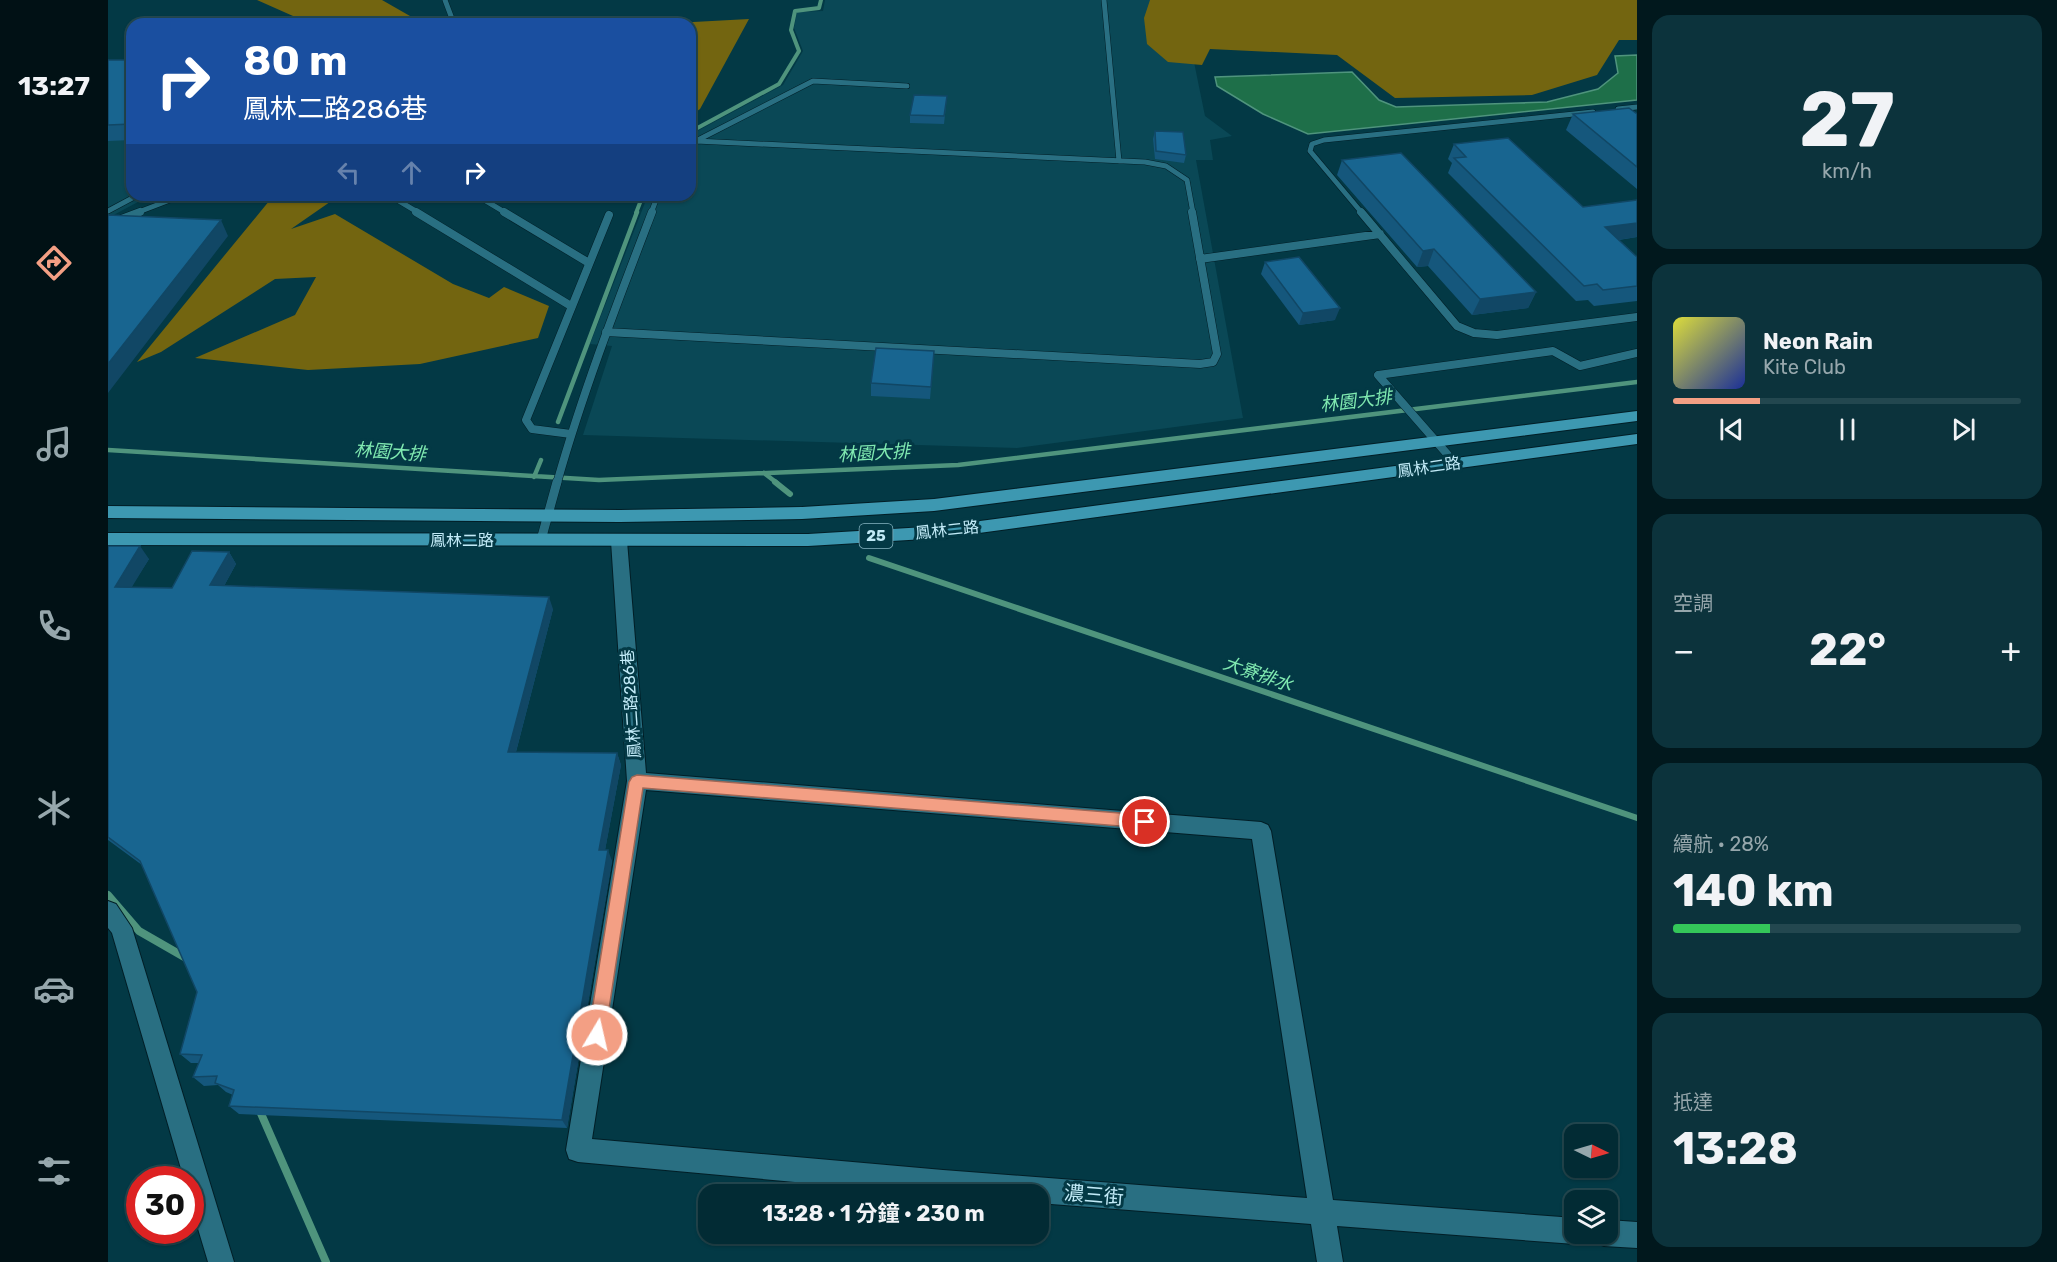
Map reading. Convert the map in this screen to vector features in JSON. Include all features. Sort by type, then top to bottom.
[{"type":"main road","name":"鳳林二路","points":[[108,512],[550,510],[802,513],[934,505],[1637,416]]},
{"type":"main road","name":"鳳林二路","points":[[108,539],[808,540],[942,532],[1637,439]]},
{"type":"street","name":"鳳林二路286巷","points":[[619,541],[637,782],[1261,831],[1322,1213]]},
{"type":"street","name":"濃三街","points":[[637,782],[578,1150],[943,1183],[1564,1230]]},
{"type":"street","points":[[108,911],[121,928],[221,1262]]},
{"type":"street","points":[[1322,1213],[1330,1262]]},
{"type":"street","points":[[1618,1234],[1637,1235]]},
{"type":"lane","points":[[445,0],[452,18]]},
{"type":"lane","points":[[1104,0],[1119,161]]},
{"type":"lane","points":[[696,141],[813,81],[907,86]]},
{"type":"lane","points":[[1614,110],[1637,107]]},
{"type":"lane","points":[[1602,111],[1324,140],[1312,144],[1310,151],[1457,326],[1474,333],[1497,335],[1637,317]]},
{"type":"lane","points":[[606,332],[1200,364],[1213,362],[1217,354],[1187,180],[1166,166],[1119,161],[696,143]]},
{"type":"lane","points":[[108,211],[127,201]]},
{"type":"lane","points":[[108,224],[167,201]]},
{"type":"lane","points":[[399,201],[571,306]]},
{"type":"lane","points":[[486,201],[589,263]]},
{"type":"lane","points":[[541,540],[571,434],[606,332],[656,201]]},
{"type":"lane","points":[[571,434],[532,429],[526,420],[609,215]]},
{"type":"lane","points":[[1200,259],[1380,234]]},
{"type":"lane","points":[[1455,463],[1378,375],[1553,351],[1580,366],[1637,353]]},
{"type":"shaded area","points":[[257,0],[382,0],[414,18],[298,18]]},
{"type":"shaded area","points":[[825,0],[1170,0],[1185,18],[1205,116],[1232,136],[1210,140],[1213,160],[1196,160],[1243,418],[1017,448],[583,435],[612,346],[590,344],[646,201],[696,201],[696,132],[783,85],[803,51],[794,28],[797,12],[823,11]]},
{"type":"shaded area","points":[[1150,0],[1637,0],[1637,40],[1619,40],[1597,75],[1532,95],[1395,98],[1337,55],[1210,49],[1202,65],[1168,62],[1147,44],[1144,18]]},
{"type":"shaded area","points":[[749,19],[700,109],[696,112],[696,22]]},
{"type":"shaded area","points":[[1637,55],[1637,100],[1308,134],[1263,114],[1217,86],[1215,77],[1352,72],[1379,100],[1396,107],[1547,102],[1598,89],[1618,73],[1615,56]]},
{"type":"shaded area","points":[[126,74],[126,201],[140,201],[108,218],[108,75]]},
{"type":"shaded area","points":[[269,201],[331,201],[291,229],[335,214],[453,284],[489,298],[504,287],[549,306],[538,338],[420,364],[308,370],[195,358],[295,315],[316,277],[275,279],[161,352],[137,362]]},
{"type":"building","points":[[108,60],[126,60],[126,124],[108,125]]},
{"type":"building","points":[[914,95],[947,96],[944,116],[910,115]]},
{"type":"building","points":[[1629,108],[1637,114],[1637,167],[1573,114]]},
{"type":"building","points":[[1155,131],[1183,132],[1186,155],[1156,151]]},
{"type":"building","points":[[1508,138],[1583,207],[1637,200],[1637,223],[1605,227],[1637,257],[1637,286],[1603,290],[1597,284],[1584,286],[1454,158],[1466,157],[1454,144]]},
{"type":"building","points":[[1401,153],[1536,292],[1480,299],[1434,249],[1423,251],[1342,160]]},
{"type":"building","points":[[108,215],[221,220],[108,364]]},
{"type":"building","points":[[1299,257],[1340,308],[1303,313],[1265,262]]},
{"type":"building","points":[[876,348],[934,351],[931,387],[871,383]]},
{"type":"building","points":[[108,546],[140,546],[115,587],[172,588],[192,551],[229,552],[210,585],[549,597],[508,752],[617,753],[599,850],[608,850],[562,1120],[229,1106],[234,1090],[215,1083],[217,1076],[193,1077],[202,1055],[180,1054],[197,992],[140,861],[108,837]]},
{"type":"waterway","points":[[696,129],[779,84],[799,51],[791,30],[795,11],[819,8],[821,0]]},
{"type":"waterway","points":[[636,213],[641,201]]},
{"type":"waterway","points":[[558,422],[637,212]]},
{"type":"waterway","name":"林園大排","points":[[764,473],[958,465],[1637,382]]},
{"type":"waterway","name":"林園大排","points":[[108,450],[534,476]]},
{"type":"waterway","points":[[534,476],[541,460]]},
{"type":"waterway","name":"林園大排","points":[[534,476],[599,480],[764,473]]},
{"type":"waterway","points":[[764,473],[777,483]]},
{"type":"waterway","points":[[775,482],[790,494]]},
{"type":"waterway","name":"大寮排水","points":[[869,558],[1637,818]]},
{"type":"waterway","points":[[108,895],[139,931],[186,958]]},
{"type":"waterway","points":[[259,1109],[326,1262]]},
{"type":"route","points":[[597,1035],[637,782],[1145,822]]}]
